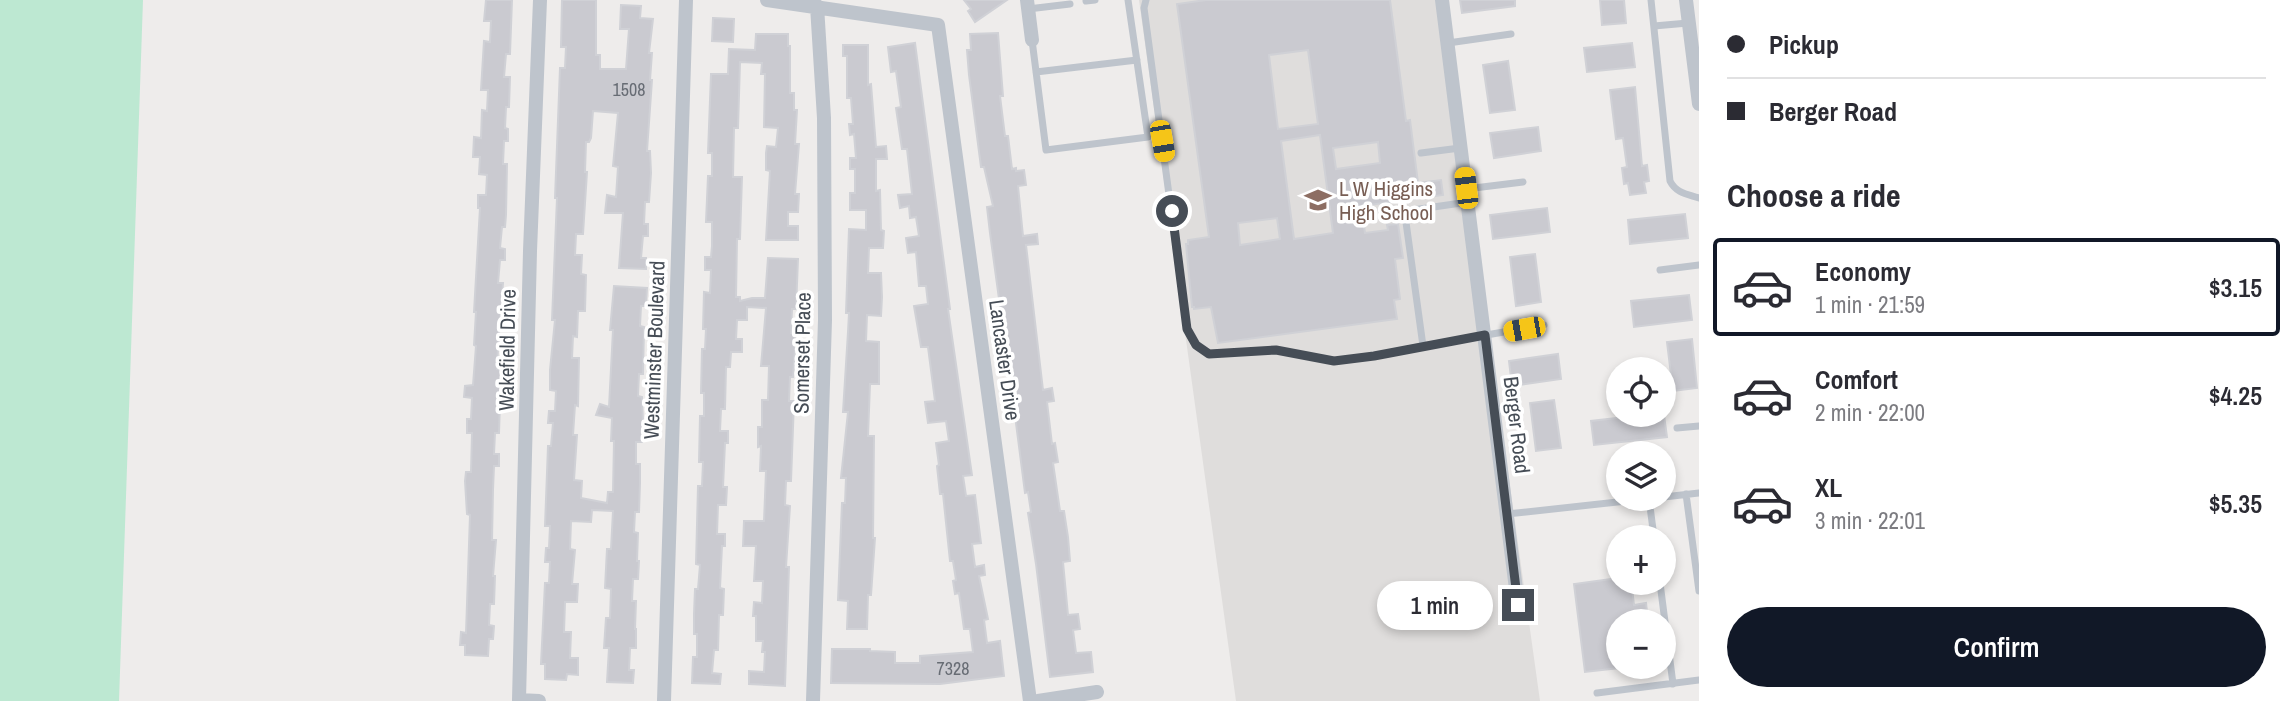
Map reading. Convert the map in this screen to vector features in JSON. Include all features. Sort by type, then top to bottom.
[{"type":"street","name":"Wakefield Drive","points":[[519,700],[530,251],[540,0]]},
{"type":"street","name":"Westminster Boulevard","points":[[664,701],[686,0]]},
{"type":"street","points":[[767,0],[817,6]]},
{"type":"street","name":"Berger Road","points":[[1442,0],[1518,605]]},
{"type":"street","points":[[1686,0],[1699,92]]},
{"type":"street","points":[[1027,4],[1031,40]]},
{"type":"street","name":"Lancaster Drive","points":[[817,6],[938,24],[1030,701]]},
{"type":"street","name":"Somerset Place","points":[[813,701],[825,320],[824,118],[817,6]]},
{"type":"street","points":[[1038,701],[1097,692]]},
{"type":"street","points":[[519,700],[540,701]]},
{"type":"lane","points":[[1086,1],[1096,0]]},
{"type":"lane","points":[[1031,40],[1046,150],[1148,137],[1128,0]]},
{"type":"lane","points":[[1146,0],[1144,8],[1187,329],[1196,345],[1209,354],[1276,350],[1334,361],[1544,325]]},
{"type":"lane","points":[[1651,0],[1670,181],[1673,188],[1699,198]]},
{"type":"lane","points":[[1027,4],[1070,4]]},
{"type":"lane","points":[[1654,26],[1689,23]]},
{"type":"lane","points":[[1448,43],[1511,34]]},
{"type":"lane","points":[[1036,72],[1137,60]]},
{"type":"lane","points":[[1421,153],[1461,148]]},
{"type":"lane","points":[[1423,346],[1405,215],[1413,210],[1523,182]]},
{"type":"lane","points":[[1660,270],[1699,265]]},
{"type":"lane","points":[[1677,428],[1699,426]]},
{"type":"lane","points":[[1676,495],[1699,493]]},
{"type":"lane","points":[[1686,494],[1699,591]]},
{"type":"lane","points":[[1507,514],[1606,503]]},
{"type":"lane","points":[[1662,595],[1674,684]]},
{"type":"lane","points":[[1597,693],[1699,680]]},
{"type":"shaded area","name":"L W Higgins High School","points":[[1139,0],[1442,0],[1540,701],[1236,701]]},
{"type":"green space","points":[[0,0],[143,0],[119,701],[0,701]]},
{"type":"building","points":[[486,0],[512,0],[510,54],[506,54],[504,77],[510,77],[505,128],[508,129],[508,141],[504,141],[503,164],[507,164],[506,215],[500,248],[505,249],[505,260],[500,260],[498,283],[503,283],[499,334],[502,334],[502,347],[498,347],[497,369],[501,370],[499,433],[495,433],[494,454],[499,454],[499,466],[494,466],[492,540],[496,540],[495,576],[494,604],[490,604],[489,625],[494,626],[493,639],[489,639],[488,656],[465,655],[465,645],[460,645],[461,632],[466,633],[470,515],[467,514],[465,481],[466,472],[471,472],[472,433],[467,433],[467,419],[471,419],[472,398],[464,397],[465,386],[473,385],[480,208],[478,195],[486,195],[487,175],[479,174],[480,157],[473,157],[474,137],[481,138],[482,110],[487,111],[488,90],[481,90],[484,41],[490,42],[491,21],[484,21]]},
{"type":"building","points":[[562,0],[596,0],[596,55],[600,55],[600,69],[626,69],[629,29],[620,29],[621,5],[641,6],[640,18],[653,19],[649,53],[652,53],[652,80],[647,151],[650,151],[651,173],[644,224],[648,224],[648,236],[643,236],[641,258],[646,258],[646,269],[619,268],[623,213],[605,213],[607,195],[616,197],[618,167],[613,166],[618,113],[593,111],[591,138],[586,142],[583,234],[576,234],[575,255],[582,255],[581,274],[586,275],[585,311],[578,311],[577,337],[573,336],[572,358],[579,358],[578,406],[575,405],[573,435],[577,435],[574,480],[582,481],[581,498],[607,503],[608,492],[613,492],[612,418],[596,415],[600,404],[609,407],[613,330],[610,330],[614,286],[647,288],[646,306],[641,306],[640,326],[644,327],[643,374],[639,374],[638,396],[642,397],[643,423],[642,442],[636,442],[636,464],[640,464],[640,483],[639,512],[635,512],[634,532],[638,533],[638,579],[633,579],[632,601],[636,601],[636,648],[630,648],[629,670],[634,670],[633,683],[607,682],[609,648],[604,648],[606,618],[610,618],[611,589],[605,588],[613,511],[592,510],[591,522],[571,521],[570,549],[575,550],[572,584],[578,584],[577,602],[565,602],[564,632],[571,632],[570,658],[578,658],[578,675],[567,674],[566,680],[545,679],[545,664],[541,664],[545,583],[549,583],[550,562],[545,562],[550,526],[545,526],[548,446],[551,446],[553,423],[548,423],[549,411],[555,411],[556,391],[550,390],[550,370],[555,320],[552,320],[560,68],[565,68],[566,47],[561,47]]},
{"type":"building","points":[[964,0],[1007,0],[975,22],[968,11],[971,9]]},
{"type":"building","points":[[1206,0],[1390,0],[1406,121],[1410,120],[1418,183],[1441,180],[1443,195],[1361,206],[1365,233],[1388,230],[1387,225],[1398,224],[1403,258],[1395,259],[1400,299],[1394,300],[1397,319],[1218,343],[1211,307],[1192,307],[1186,244],[1188,240],[1209,237],[1177,4]],"holes":[[[1308,50],[1318,124],[1278,129],[1269,55]],[[1320,135],[1333,233],[1294,239],[1281,141]],[[1378,142],[1380,163],[1336,169],[1333,148]],[[1277,218],[1280,239],[1240,245],[1238,223]]]},
{"type":"building","points":[[1460,0],[1515,0],[1515,6],[1462,13]]},
{"type":"building","points":[[1600,0],[1624,0],[1626,23],[1602,25]]},
{"type":"building","points":[[713,18],[734,19],[733,42],[712,41]]},
{"type":"building","points":[[998,33],[1003,96],[1000,96],[1005,136],[1008,136],[1012,169],[1024,170],[1026,185],[1018,186],[1023,236],[1037,234],[1038,244],[1026,245],[1043,390],[1052,388],[1054,401],[1047,402],[1052,444],[1055,443],[1058,462],[1053,463],[1060,511],[1064,511],[1068,537],[1070,561],[1063,562],[1068,615],[1078,614],[1080,629],[1073,630],[1076,653],[1091,652],[1093,672],[1050,677],[1028,513],[1031,512],[1028,492],[1025,493],[990,233],[987,207],[993,206],[984,167],[981,167],[969,75],[967,50],[971,50],[970,34]]},
{"type":"building","points":[[756,34],[788,34],[790,93],[794,93],[794,110],[797,110],[795,144],[799,144],[795,194],[799,194],[798,212],[788,212],[788,226],[798,226],[798,240],[766,240],[770,171],[766,170],[766,153],[767,146],[776,147],[778,128],[764,127],[765,74],[761,74],[762,63],[740,62],[733,177],[742,177],[736,297],[740,297],[740,301],[765,298],[768,258],[798,259],[796,309],[792,309],[791,333],[796,333],[789,401],[794,401],[791,481],[786,481],[785,505],[790,506],[786,567],[789,567],[785,686],[749,684],[749,671],[764,672],[763,641],[756,641],[756,616],[753,616],[754,602],[762,603],[763,581],[754,581],[756,546],[743,546],[744,521],[764,521],[766,471],[760,471],[761,446],[758,447],[758,427],[762,427],[762,400],[768,400],[769,366],[761,366],[766,308],[747,307],[747,320],[737,320],[736,339],[742,339],[742,352],[731,352],[730,367],[726,367],[725,409],[721,409],[720,431],[728,431],[723,487],[727,487],[726,505],[718,505],[717,534],[725,534],[720,588],[724,589],[723,615],[719,615],[718,650],[714,650],[712,673],[721,674],[720,684],[692,683],[693,657],[697,657],[697,634],[694,634],[695,589],[698,589],[700,565],[696,564],[698,486],[702,486],[703,462],[699,462],[700,416],[704,416],[704,393],[701,393],[702,349],[705,349],[706,329],[703,329],[704,292],[710,293],[711,270],[705,270],[705,257],[711,257],[712,246],[712,222],[706,222],[708,176],[712,176],[712,153],[708,153],[711,74],[728,74],[729,49],[755,50]]},
{"type":"building","points":[[915,43],[972,475],[963,476],[966,496],[975,495],[981,543],[972,544],[975,567],[984,565],[985,575],[979,576],[988,619],[984,620],[987,643],[1000,641],[1004,676],[940,684],[831,683],[832,649],[895,652],[895,663],[920,663],[920,656],[973,652],[970,629],[964,629],[959,593],[955,594],[953,581],[956,580],[953,561],[950,561],[943,494],[940,494],[936,443],[949,441],[946,421],[928,423],[925,402],[935,401],[928,347],[921,347],[914,306],[928,304],[926,286],[919,286],[916,252],[908,253],[906,238],[919,236],[916,217],[910,218],[909,206],[900,208],[898,195],[912,194],[907,149],[902,149],[896,108],[901,107],[896,71],[891,72],[888,47]]},
{"type":"building","points":[[1632,43],[1635,67],[1587,72],[1584,48]]},
{"type":"building","points":[[843,45],[868,45],[868,85],[871,84],[876,147],[886,146],[887,159],[876,159],[876,191],[880,190],[883,248],[869,248],[868,273],[881,273],[882,297],[881,316],[867,315],[866,341],[879,342],[879,384],[870,384],[868,436],[874,436],[875,538],[867,629],[847,629],[848,601],[838,600],[842,503],[845,503],[846,478],[841,478],[848,412],[843,412],[849,313],[846,313],[849,229],[866,230],[866,210],[850,210],[850,193],[855,193],[855,169],[850,169],[850,158],[856,158],[854,134],[850,135],[849,124],[853,124],[851,98],[847,98],[847,56],[843,56]]},
{"type":"building","points":[[1508,61],[1515,110],[1490,113],[1483,65]]},
{"type":"building","points":[[1635,87],[1642,166],[1647,165],[1649,181],[1644,182],[1646,193],[1630,195],[1628,183],[1624,184],[1622,168],[1627,167],[1623,138],[1616,139],[1610,90]]},
{"type":"building","points":[[1538,127],[1541,151],[1494,158],[1490,133]]},
{"type":"building","points":[[1547,208],[1550,232],[1493,239],[1490,215]]},
{"type":"building","points":[[1685,214],[1688,238],[1630,244],[1628,220]]},
{"type":"building","points":[[1535,254],[1541,302],[1516,306],[1510,257]]},
{"type":"building","points":[[1689,295],[1692,320],[1634,327],[1631,301]]},
{"type":"building","points":[[1692,339],[1697,388],[1676,391],[1676,357],[1669,357],[1667,342]]},
{"type":"building","points":[[1558,354],[1561,379],[1512,386],[1509,361]]},
{"type":"building","points":[[1554,400],[1561,448],[1536,451],[1530,403]]},
{"type":"building","points":[[1606,419],[1606,427],[1666,427],[1667,437],[1606,441],[1606,444],[1594,445],[1591,421]]},
{"type":"building","points":[[1606,580],[1606,595],[1633,595],[1634,605],[1646,603],[1647,609],[1606,609],[1606,670],[1585,672],[1574,584]]},
{"type":"place","name":"L W Higgins High School","points":[[1318,200]]},
{"type":"route","points":[[1172,211],[1187,329],[1196,345],[1209,354],[1276,350],[1334,361],[1393,353],[1485,335],[1518,605]]}]
